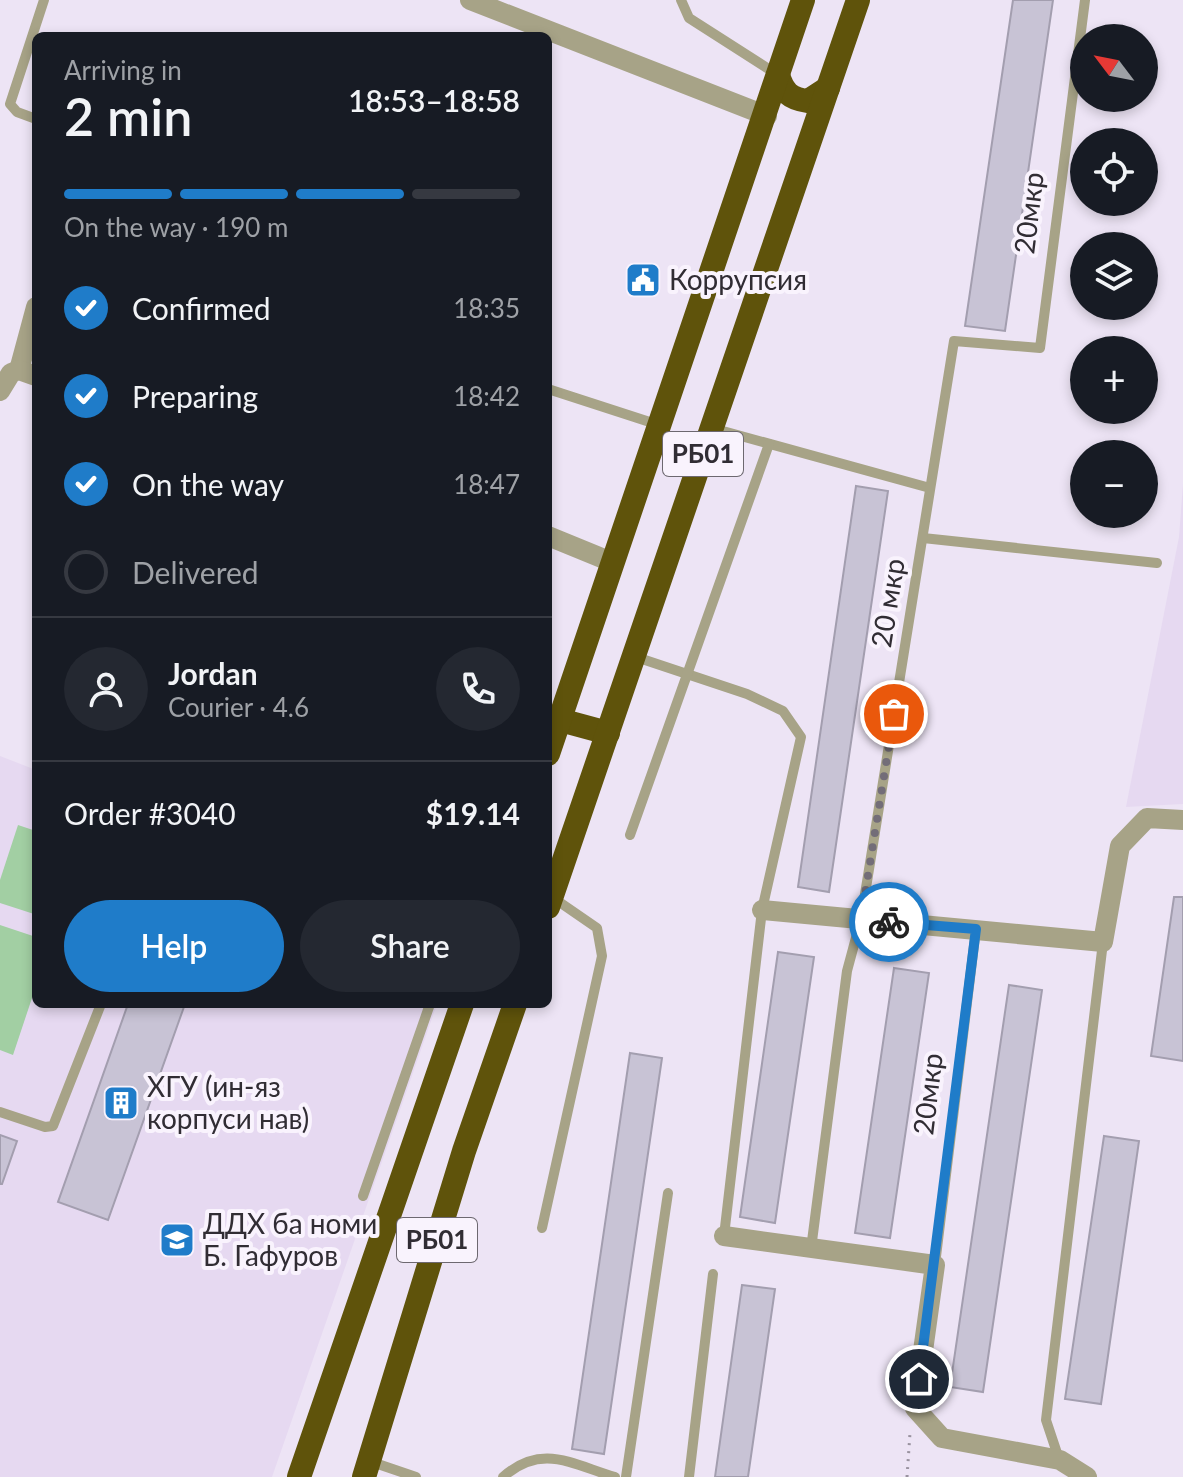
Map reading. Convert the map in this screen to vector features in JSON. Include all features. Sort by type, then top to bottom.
[{"type":"highway","name":"РБ01","points":[[552,743],[767,116],[803,0]]},
{"type":"highway","name":"РБ01","points":[[552,896],[858,0]]},
{"type":"highway","points":[[778,75],[786,93],[797,100],[808,101],[828,88]]},
{"type":"highway","points":[[767,116],[780,108],[799,111],[808,119],[813,134]]},
{"type":"highway","points":[[560,720],[608,733]]},
{"type":"highway","name":"РБ01","points":[[299,1477],[461,1008]]},
{"type":"highway","name":"РБ01","points":[[367,1469],[464,1151],[514,1008]]},
{"type":"street","points":[[470,0],[552,32]]},
{"type":"street","points":[[552,32],[767,116]]},
{"type":"street","points":[[0,391],[11,373],[28,373],[32,340]]},
{"type":"street","points":[[552,538],[614,563]]},
{"type":"street","points":[[762,910],[1103,942],[1120,846],[1147,818],[1183,820]]},
{"type":"street","points":[[724,1236],[935,1265]]},
{"type":"street","name":"20мкр","points":[[915,1408],[935,1265]]},
{"type":"street","points":[[915,1408],[942,1438],[1060,1460],[1087,1477]]},
{"type":"lane","points":[[36,32],[44,0]]},
{"type":"lane","points":[[681,0],[689,18],[778,75]]},
{"type":"lane","name":"20мкр","points":[[954,341],[1040,348],[1085,0]]},
{"type":"lane","points":[[31,51],[10,104],[17,112],[32,118]]},
{"type":"lane","name":"20 мкр","points":[[861,919],[954,341]]},
{"type":"lane","points":[[552,390],[660,426]]},
{"type":"lane","points":[[712,428],[930,488]]},
{"type":"lane","points":[[630,835],[685,673],[769,444]]},
{"type":"lane","points":[[923,538],[1157,563]]},
{"type":"lane","points":[[633,656],[747,694],[783,711],[801,737],[762,910],[724,1236]]},
{"type":"lane","points":[[542,1228],[602,956],[597,928],[552,903]]},
{"type":"lane","points":[[811,1249],[847,971],[861,919]]},
{"type":"lane","name":"20мкр","points":[[935,1265],[976,929]]},
{"type":"lane","points":[[1060,1460],[1046,1420],[1103,942]]},
{"type":"lane","points":[[0,1112],[45,1127],[53,1126],[99,1008]]},
{"type":"lane","points":[[363,1196],[429,1008]]},
{"type":"lane","points":[[413,1051],[443,1060]]},
{"type":"lane","points":[[626,1477],[668,1193]]},
{"type":"lane","points":[[689,1477],[713,1274]]},
{"type":"lane","points":[[503,1477],[528,1459],[543,1456],[615,1477]]},
{"type":"lane","points":[[367,1469],[416,1477]]},
{"type":"path","points":[[907,1477],[905,1463],[915,1408]]},
{"type":"shaded area","points":[[1183,484],[1183,804],[1126,807],[1179,537]]},
{"type":"shaded area","name":"ДДХ ба номи Б. Гафуров","points":[[0,756],[32,768],[32,1008],[436,1008],[272,1477],[0,1477]]},
{"type":"green space","points":[[18,825],[32,830],[32,913],[0,903],[0,880]]},
{"type":"green space","points":[[0,925],[32,936],[32,998],[13,1055],[0,1050]]},
{"type":"building","points":[[1013,0],[1053,0],[1005,331],[965,326]]},
{"type":"building","points":[[856,486],[888,491],[829,892],[798,887]]},
{"type":"building","points":[[1174,897],[1183,897],[1183,1061],[1151,1056]]},
{"type":"building","points":[[778,952],[814,957],[775,1223],[740,1217]]},
{"type":"building","points":[[894,968],[929,973],[890,1238],[855,1233]]},
{"type":"building","points":[[1009,985],[1042,990],[983,1392],[950,1387]]},
{"type":"building","name":"ХГУ (ин-яз корпуси нав)","points":[[127,1008],[184,1008],[108,1220],[58,1202]]},
{"type":"building","points":[[630,1053],[662,1058],[604,1454],[572,1449]]},
{"type":"building","points":[[0,1135],[17,1141],[2,1184],[0,1184]]},
{"type":"building","points":[[1104,1136],[1139,1141],[1101,1404],[1065,1399]]},
{"type":"building","points":[[742,1285],[775,1289],[748,1477],[715,1477]]},
{"type":"way so far","points":[[889,922],[861,919],[894,714]]},
{"type":"place","name":"Коррупсия","points":[[643,280]]},
{"type":"place","name":"ХГУ (ин-яз корпуси нав)","points":[[121,1103]]},
{"type":"place","name":"ДДХ ба номи Б. Гафуров","points":[[177,1240]]},
{"type":"route","points":[[889,922],[976,929],[919,1379]]}]
